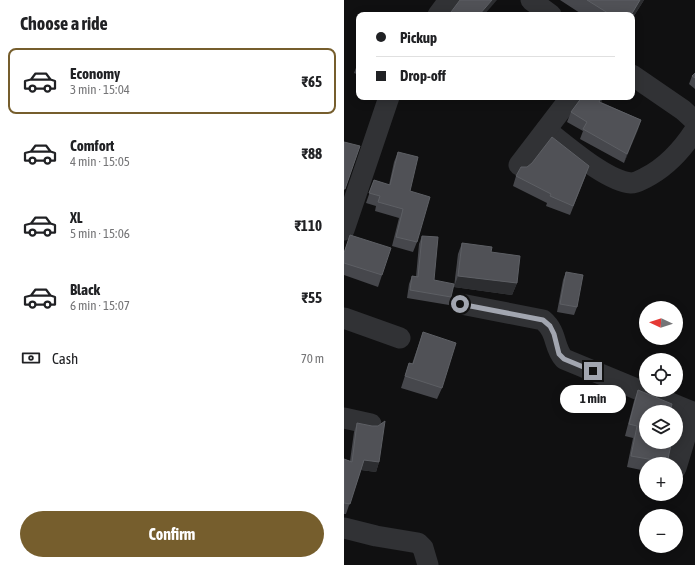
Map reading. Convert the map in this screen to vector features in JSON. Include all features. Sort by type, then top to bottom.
[{"type":"street","points":[[440,12],[449,0]]},
{"type":"street","points":[[635,76],[683,110],[695,121]]},
{"type":"street","points":[[344,230],[388,100]]},
{"type":"street","points":[[519,164],[569,100]]},
{"type":"street","points":[[546,130],[603,173],[620,181],[632,183],[638,182],[651,175],[671,160],[695,130]]},
{"type":"street","points":[[460,304],[543,320],[550,326],[559,354],[564,359],[694,412],[680,457]]},
{"type":"street","points":[[344,318],[400,338]]},
{"type":"street","points":[[344,418],[371,424]]},
{"type":"street","points":[[344,528],[376,536],[418,543],[426,554],[428,565]]},
{"type":"building","points":[[460,0],[492,0],[482,12],[451,12]]},
{"type":"building","points":[[587,0],[640,0],[633,12],[606,12]]},
{"type":"building","points":[[580,100],[600,100],[599,102],[641,120],[627,154],[583,129],[587,122],[571,112]]},
{"type":"building","points":[[552,137],[589,166],[573,206],[550,196],[551,194],[516,176],[521,167],[527,167],[532,163]]},
{"type":"building","points":[[344,142],[360,146],[345,189],[344,189]]},
{"type":"building","points":[[398,152],[418,157],[410,191],[430,197],[417,242],[396,237],[403,209],[378,202],[380,196],[369,193],[374,180],[390,185]]},
{"type":"building","points":[[350,235],[391,248],[382,275],[344,263],[344,253]]},
{"type":"building","points":[[422,236],[438,237],[434,280],[454,284],[451,297],[410,290],[412,276],[418,277]]},
{"type":"building","points":[[462,243],[492,247],[491,252],[520,256],[517,283],[458,276]]},
{"type":"building","points":[[566,272],[583,275],[577,307],[560,304]]},
{"type":"building","points":[[423,332],[456,343],[442,388],[405,376],[409,363],[413,364]]},
{"type":"building","points":[[638,390],[639,397],[655,397],[672,404],[639,405],[639,449],[670,449],[668,457],[631,456],[637,426],[629,424]]},
{"type":"building","points":[[385,421],[379,462],[364,460],[350,504],[344,503],[344,459],[352,462],[357,423],[378,426]]},
{"type":"route","points":[[460,304],[543,320],[550,326],[554,334],[559,354],[564,359],[593,371]]}]
